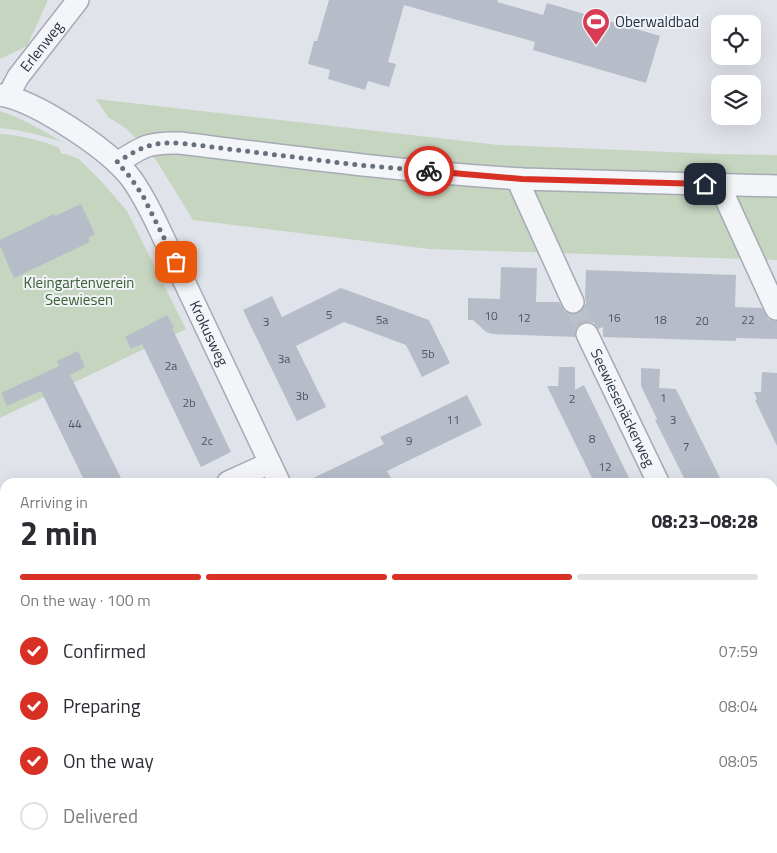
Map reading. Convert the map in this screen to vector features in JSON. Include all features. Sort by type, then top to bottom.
[{"type":"street","name":"Erlenweg","points":[[4,96],[78,0]]},
{"type":"street","name":"Krokusweg","points":[[4,96],[31,106],[58,120],[117,162],[130,177],[143,196],[157,224],[277,478]]},
{"type":"street","points":[[117,162],[137,150],[163,143],[190,144],[358,165],[522,179],[777,186]]},
{"type":"street","points":[[522,179],[521,188],[573,302]]},
{"type":"street","points":[[723,185],[723,193],[776,309]]},
{"type":"street","name":"Seewiesenäckerweg","points":[[587,334],[656,478]]},
{"type":"street","points":[[237,478],[270,463]]},
{"type":"green space","points":[[0,0],[48,0],[27,46],[0,59]]},
{"type":"green space","points":[[96,99],[499,145],[777,155],[777,260],[429,249],[193,220],[156,160],[127,129],[108,117]]},
{"type":"green space","points":[[0,111],[24,121],[62,142],[31,133],[0,128]]},
{"type":"green space","name":"Kleingartenverein Seewiesen","points":[[0,134],[29,138],[58,147],[61,154],[79,159],[101,181],[127,211],[186,329],[0,418]]},
{"type":"building","points":[[329,0],[498,0],[497,2],[543,15],[547,3],[660,36],[646,83],[533,50],[535,42],[404,5],[388,62],[396,64],[389,87],[368,81],[365,90],[328,79],[330,70],[308,64]]},
{"type":"building","points":[[81,204],[95,234],[88,238],[90,242],[14,278],[0,246],[0,240],[54,214],[55,216]]},
{"type":"building","points":[[501,267],[537,268],[536,302],[559,302],[565,312],[572,314],[578,314],[583,310],[586,303],[586,270],[736,275],[735,307],[762,308],[768,319],[777,321],[777,339],[736,338],[736,341],[603,337],[603,327],[598,329],[594,323],[587,322],[577,327],[575,337],[492,334],[486,332],[473,320],[468,320],[468,298],[500,299]]},
{"type":"building","points":[[341,288],[429,320],[450,363],[422,377],[406,345],[344,322],[296,346],[326,407],[297,421],[243,310],[272,296],[282,317]]},
{"type":"building","points":[[167,315],[231,452],[201,467],[142,344],[131,349],[125,337]]},
{"type":"building","points":[[78,351],[85,367],[70,375],[121,478],[83,478],[41,391],[7,406],[1,393],[59,366],[57,361]]},
{"type":"building","points":[[559,367],[575,367],[575,390],[584,385],[629,478],[592,478],[547,386],[558,386]]},
{"type":"building","points":[[641,368],[660,369],[659,388],[676,389],[720,478],[684,478],[655,420],[657,419],[641,386]]},
{"type":"building","points":[[762,372],[777,373],[777,446],[755,400],[757,399],[754,392],[761,392]]},
{"type":"building","points":[[467,395],[482,425],[387,471],[391,478],[313,478],[384,444],[380,437]]},
{"type":"tunnel","points":[[573,302],[587,334]]},
{"type":"way so far","points":[[176,262],[143,196],[117,162],[147,146],[163,143],[180,143],[358,165],[429,171]]},
{"type":"place","name":"Oberwaldbad","points":[[596,46]]},
{"type":"route","points":[[429,171],[522,179],[705,184]]}]
